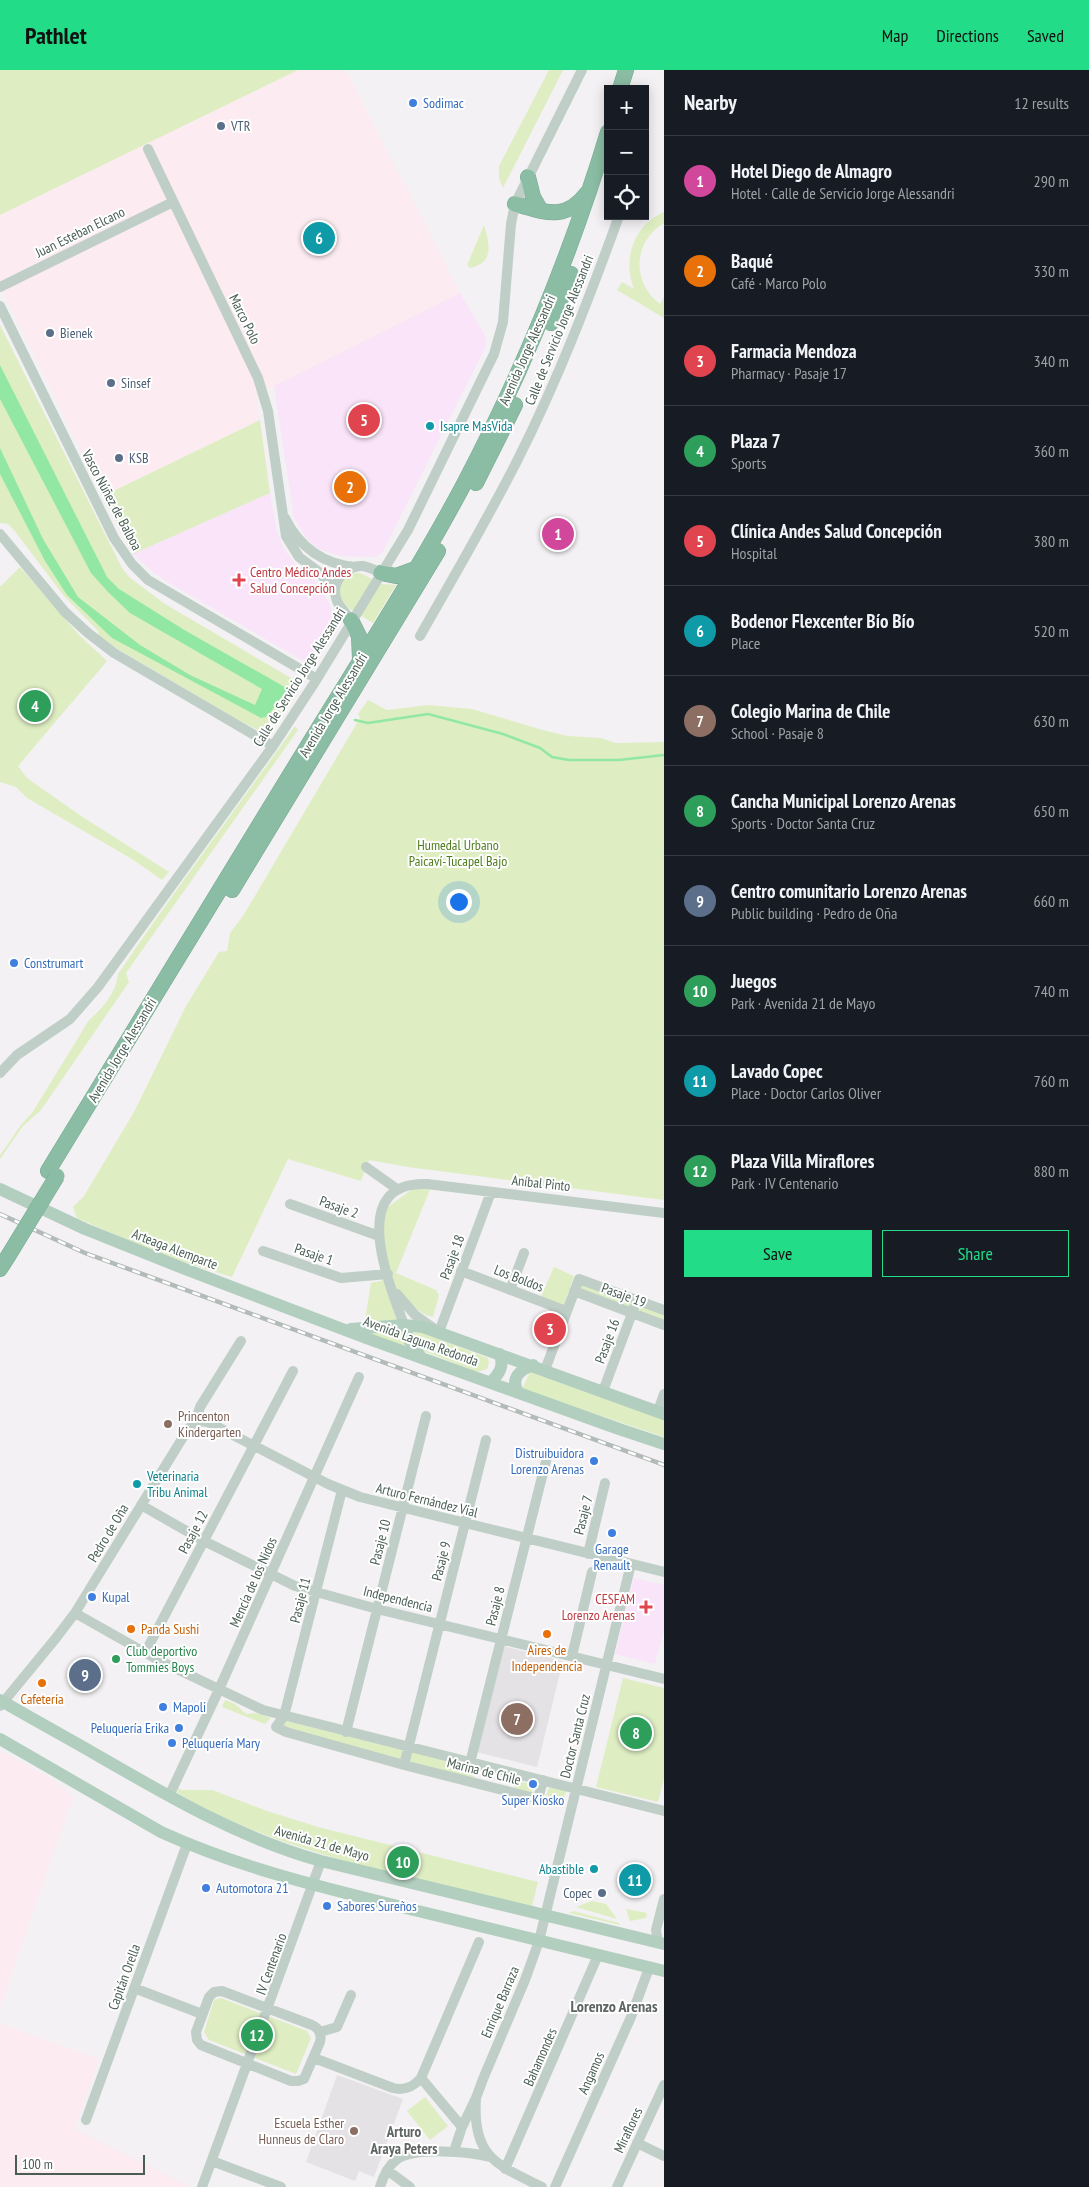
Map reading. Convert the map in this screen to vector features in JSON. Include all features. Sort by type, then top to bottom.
[{"type":"highway","points":[[621,85],[626,70]]},
{"type":"highway","points":[[632,85],[636,70]]},
{"type":"highway","name":"Avenida Jorge Alessandri","points":[[2,1259],[415,569],[467,477],[513,384],[554,287],[590,190],[604,145]]},
{"type":"highway","name":"Avenida Jorge Alessandri","points":[[52,1173],[379,650],[465,504],[506,423],[547,334],[588,227],[605,175]]},
{"type":"highway","points":[[528,177],[533,197],[541,211]]},
{"type":"highway","points":[[515,204],[552,213],[564,211],[576,204],[590,190]]},
{"type":"highway","points":[[376,571],[396,576],[415,569]]},
{"type":"highway","points":[[347,614],[359,636],[360,660]]},
{"type":"main road","name":"Arteaga Alemparte","points":[[0,1188],[111,1240],[343,1328]]},
{"type":"main road","name":"Avenida Laguna Redonda","points":[[343,1328],[404,1325],[423,1327],[661,1412]]},
{"type":"main road","points":[[404,1325],[409,1340],[420,1356]]},
{"type":"main road","name":"Avenida Laguna Redonda","points":[[343,1328],[618,1429],[664,1444]]},
{"type":"main road","points":[[491,1382],[501,1370],[500,1354]]},
{"type":"main road","points":[[518,1392],[515,1386],[516,1377],[523,1369],[532,1365]]},
{"type":"main road","name":"Avenida 21 de Mayo","points":[[1,1703],[242,1834],[321,1861],[661,1943]]},
{"type":"main road","points":[[0,1740],[120,1810],[187,1844],[262,1870],[314,1885],[664,1971]]},
{"type":"street","name":"Calle de Servicio Jorge Alessandri","points":[[0,1073],[17,1055],[70,1019],[82,1007],[273,746],[344,634],[347,614],[376,571],[393,556],[426,497],[494,354],[503,322],[511,224],[515,204],[582,70]]},
{"type":"street","name":"Marco Polo","points":[[148,149],[263,391],[268,411],[284,529],[299,557],[324,577],[335,591],[337,600],[347,614],[344,634]]},
{"type":"street","name":"Juan Esteban Elcano","points":[[0,287],[173,202]]},
{"type":"street","name":"Calle de Servicio Jorge Alessandri","points":[[420,636],[500,494],[532,430],[581,316],[617,220]]},
{"type":"street","name":"Vasco Núñez de Balboa","points":[[0,306],[114,538],[132,564],[158,586],[317,679]]},
{"type":"street","name":"Marco Polo","points":[[282,513],[294,534],[309,550],[330,562],[376,571]]},
{"type":"street","points":[[0,534],[65,612],[88,633],[114,653],[273,746]]},
{"type":"street","points":[[335,591],[337,582],[343,573],[356,566]]},
{"type":"street","points":[[366,1167],[397,1189],[388,1197],[378,1222],[382,1255],[404,1325]]},
{"type":"street","name":"Aníbal Pinto","points":[[397,1189],[416,1183],[664,1213]]},
{"type":"street","name":"Pasaje 18","points":[[439,1332],[490,1192]]},
{"type":"street","name":"Pasaje 2","points":[[290,1204],[379,1236]]},
{"type":"street","name":"Pasaje 1","points":[[263,1251],[341,1278],[388,1274]]},
{"type":"street","points":[[510,1290],[524,1253]]},
{"type":"street","name":"Los Boldos","points":[[461,1271],[566,1311]]},
{"type":"street","name":"Pasaje 19","points":[[664,1310],[579,1279],[574,1291],[664,1325]]},
{"type":"street","points":[[392,1287],[415,1315],[439,1332]]},
{"type":"street","points":[[545,1370],[574,1291]]},
{"type":"street","name":"Pasaje 16","points":[[603,1391],[637,1300]]},
{"type":"street","name":"Pedro de Oña","points":[[1,1703],[75,1612],[188,1430],[195,1423],[200,1407],[241,1341]]},
{"type":"street","name":"Pasaje 12","points":[[145,1653],[293,1371]]},
{"type":"street","name":"Mencía de los Nidos","points":[[169,1796],[271,1575],[358,1378]]},
{"type":"street","points":[[661,1412],[664,1394]]},
{"type":"street","name":"Pasaje 10","points":[[346,1732],[426,1416]]},
{"type":"street","name":"Arturo Fernández Vial","points":[[195,1423],[206,1422],[342,1490],[402,1509],[664,1572]]},
{"type":"street","name":"Pasaje 9","points":[[409,1748],[486,1440]]},
{"type":"street","name":"Pasaje 8","points":[[470,1763],[547,1456]]},
{"type":"street","name":"Pasaje 7","points":[[588,1554],[605,1483]]},
{"type":"street","name":"Pasaje 11","points":[[284,1716],[342,1490]]},
{"type":"street","name":"Independencia","points":[[141,1505],[204,1541],[271,1575],[316,1593],[664,1679]]},
{"type":"street","name":"Doctor Santa Cruz","points":[[545,1915],[631,1564]]},
{"type":"street","points":[[572,1656],[592,1572]]},
{"type":"street","name":"Marina de Chile","points":[[75,1612],[145,1653],[219,1690],[252,1705],[284,1716],[664,1811]]},
{"type":"street","name":"Marina de Chile","points":[[284,1716],[276,1727],[286,1732],[404,1765],[538,1799],[543,1780]]},
{"type":"street","points":[[404,1765],[409,1748]]},
{"type":"street","name":"Capitán Orella","points":[[86,2120],[187,1844]]},
{"type":"street","name":"IV Centenario","points":[[202,2187],[314,1885],[321,1861]]},
{"type":"street","points":[[661,1943],[656,1932],[664,1899]]},
{"type":"street","name":"Enrique Barraza","points":[[454,2151],[462,2127],[476,2098],[482,2078],[525,1980],[539,1941],[545,1915]]},
{"type":"street","points":[[314,2058],[398,2090],[408,2088],[421,2078],[479,1942]]},
{"type":"street","name":"Bahamondes","points":[[505,2169],[598,1955]]},
{"type":"street","name":"Angamos","points":[[555,2187],[631,2017],[649,1968]]},
{"type":"street","points":[[134,1988],[202,2014]]},
{"type":"street","points":[[219,1990],[269,2008],[312,2025],[320,2032],[321,2039],[314,2058],[306,2076],[298,2082],[291,2081],[204,2047],[199,2043],[196,2032],[202,2014],[210,1995],[219,1990]]},
{"type":"street","points":[[320,2032],[337,2027],[351,1995]]},
{"type":"street","points":[[421,2078],[462,2127]]},
{"type":"street","name":"Miraflores","points":[[618,2187],[664,2085]]},
{"type":"street","name":"Enrique Barraza","points":[[476,2098],[478,2132],[490,2157],[505,2169],[542,2187]]},
{"type":"street","points":[[637,2143],[664,2156]]},
{"type":"street","points":[[380,2187],[387,2170],[396,2160],[405,2155],[454,2151],[490,2157]]},
{"type":"street","points":[[212,2161],[281,2187]]},
{"type":"street","points":[[387,2170],[410,2187]]},
{"type":"shaded area","points":[[298,70],[346,70],[460,293],[256,395],[260,420],[103,496],[0,286],[0,215]]},
{"type":"shaded area","points":[[460,293],[483,332],[486,340],[485,348],[382,553],[376,557],[341,556],[317,548],[306,538],[294,518],[274,386]]},
{"type":"shaded area","points":[[0,365],[107,577],[119,589],[186,631],[290,690],[266,717],[261,718],[112,638],[67,595],[45,561],[0,474],[0,448],[43,539],[78,597],[140,645],[190,675],[255,705],[262,689],[130,613],[91,573],[0,399]]},
{"type":"shaded area","name":"Centro Médico Andes Salud Concepción","points":[[270,493],[277,532],[284,549],[294,563],[318,584],[339,622],[312,666],[171,584],[153,572],[133,554]]},
{"type":"shaded area","name":"CESFAM Lorenzo Arenas","points":[[634,1578],[664,1585],[664,1629],[655,1664],[615,1654]]},
{"type":"shaded area","points":[[503,1646],[563,1661],[537,1767],[476,1752]]},
{"type":"shaded area","points":[[0,1751],[53,1779],[73,1797],[0,2008]]},
{"type":"shaded area","points":[[0,2023],[99,2059],[75,2129],[192,2187],[0,2187]]},
{"type":"shaded area","name":"Escuela Esther Hunneus de Claro","points":[[337,2075],[403,2099],[374,2177],[359,2171],[355,2181],[306,2162]]},
{"type":"green space","points":[[0,70],[298,70],[0,215]]},
{"type":"green space","points":[[549,70],[563,70],[503,188],[499,178],[499,166]]},
{"type":"green space","points":[[664,212],[664,223],[654,231],[641,251],[640,274],[644,285],[660,304],[664,297],[664,318],[617,290],[622,282],[634,289],[629,266],[633,244],[645,225]]},
{"type":"green space","points":[[484,225],[489,246],[487,257],[483,262],[470,268],[467,265]]},
{"type":"green space","points":[[0,325],[122,568],[129,577],[165,604],[301,684],[298,692],[267,735],[99,638],[98,631],[64,596],[14,530],[8,524],[0,523]]},
{"type":"green space","points":[[260,420],[270,493],[133,554],[103,496]]},
{"type":"green space","points":[[20,567],[79,635],[107,661],[18,766],[27,778],[81,816],[169,872],[162,880],[132,859],[27,798],[16,787],[0,782],[0,587]]},
{"type":"green space","points":[[351,573],[360,573],[382,584],[396,585],[373,623],[348,608],[337,594],[340,582]]},
{"type":"green space","name":"Humedal Urbano Paicaví-Tucapel Bajo","points":[[368,700],[387,710],[428,705],[472,709],[546,731],[568,736],[601,738],[616,743],[664,742],[664,1200],[408,1167],[369,1160],[361,1181],[288,1159],[232,1277],[161,1255],[77,1218],[73,1207],[84,1196],[134,1112],[186,1006],[219,952],[227,951],[230,933],[243,916],[360,718],[358,714]]},
{"type":"green space","points":[[295,726],[298,730],[126,973],[129,982],[41,1110],[23,1126],[0,1159],[0,1155],[18,1128],[32,1113],[89,1020],[112,994],[118,974]]},
{"type":"green space","points":[[415,1187],[431,1187],[396,1273],[436,1290],[439,1295],[433,1317],[418,1311],[412,1306],[384,1275],[384,1210]]},
{"type":"green space","points":[[554,1267],[574,1276],[564,1305],[540,1299]]},
{"type":"green space","points":[[384,1280],[396,1319],[410,1349],[363,1332],[371,1283]]},
{"type":"green space","points":[[579,1281],[664,1313],[664,1321],[576,1288]]},
{"type":"green space","points":[[420,1332],[488,1358],[487,1369],[477,1372],[416,1348],[410,1333]]},
{"type":"green space","points":[[530,1372],[664,1420],[664,1437],[522,1389]]},
{"type":"green space","points":[[623,1678],[664,1688],[664,1778],[658,1802],[596,1787]]},
{"type":"green space","points":[[225,1700],[235,1704],[246,1714],[257,1713],[271,1718],[265,1724],[222,1707]]},
{"type":"green space","points":[[286,1721],[473,1767],[474,1779],[283,1728]]},
{"type":"green space","points":[[523,1782],[534,1785],[532,1793],[514,1788],[515,1785]]},
{"type":"green space","points":[[549,1787],[566,1791],[562,1805],[545,1800]]},
{"type":"green space","points":[[178,1788],[182,1790],[212,1790],[267,1811],[318,1827],[538,1882],[532,1906],[395,1874],[305,1849],[218,1815],[177,1793]]},
{"type":"green space","points":[[592,1901],[606,1904],[617,1919],[576,1907]]},
{"type":"green space","points":[[626,1909],[647,1913],[646,1918],[630,1921]]},
{"type":"green space","points":[[573,1911],[619,1923],[620,1925],[569,1913]]},
{"type":"green space","points":[[221,1998],[307,2031],[311,2038],[296,2074],[209,2040],[204,2032],[214,2000]]},
{"type":"green space","points":[[425,2097],[448,2126],[430,2140],[407,2111]]},
{"type":"waterway","points":[[355,720],[368,723],[428,714],[503,734],[540,748],[552,757],[569,760],[619,760],[664,755]]},
{"type":"railway","points":[[0,1214],[85,1253],[664,1465]]},
{"type":"place","name":"Sodimac","points":[[413,103]]},
{"type":"place","name":"VTR","points":[[221,126]]},
{"type":"place","name":"Bodenor Flexcenter Bío Bío","points":[[319,238]]},
{"type":"place","name":"Bienek","points":[[50,333]]},
{"type":"place","name":"Sinsef","points":[[111,383]]},
{"type":"place","name":"Clínica Andes Salud Concepción","points":[[364,420]]},
{"type":"place","name":"Isapre MasVida","points":[[430,426]]},
{"type":"place","name":"KSB","points":[[119,458]]},
{"type":"place","name":"Baqué","points":[[350,487]]},
{"type":"place","name":"Hotel Diego de Almagro","points":[[558,534]]},
{"type":"place","name":"Centro Médico Andes Salud Concepción","points":[[239,580]]},
{"type":"place","name":"Plaza 7","points":[[35,706]]},
{"type":"place","name":"Construmart","points":[[14,963]]},
{"type":"place","name":"Farmacia Mendoza","points":[[550,1329]]},
{"type":"place","name":"Princenton Kindergarten","points":[[168,1424]]},
{"type":"place","name":"Distruibuidora Lorenzo Arenas","points":[[594,1461]]},
{"type":"place","name":"Veterinaria Tribu Animal","points":[[137,1484]]},
{"type":"place","name":"Garage Renault","points":[[612,1533]]},
{"type":"place","name":"Kupal","points":[[92,1597]]},
{"type":"place","name":"CESFAM Lorenzo Arenas","points":[[646,1607]]},
{"type":"place","name":"Panda Sushi","points":[[131,1629]]},
{"type":"place","name":"Aires de Independencia","points":[[547,1634]]},
{"type":"place","name":"Club deportivo Tommies Boys","points":[[116,1659]]},
{"type":"place","name":"Centro comunitario Lorenzo Arenas","points":[[85,1675]]},
{"type":"place","name":"Cafetería","points":[[42,1683]]},
{"type":"place","name":"Mapoli","points":[[163,1707]]},
{"type":"place","name":"Colegio Marina de Chile","points":[[517,1719]]},
{"type":"place","name":"Peluquería Erika","points":[[179,1728]]},
{"type":"place","name":"Cancha Municipal Lorenzo Arenas","points":[[636,1733]]},
{"type":"place","name":"Peluquería Mary","points":[[172,1743]]},
{"type":"place","name":"Super Kiosko","points":[[533,1784]]},
{"type":"place","name":"Juegos","points":[[403,1862]]},
{"type":"place","name":"Abastible","points":[[594,1869]]},
{"type":"place","name":"Lavado Copec","points":[[635,1880]]},
{"type":"place","name":"Automotora 21","points":[[206,1888]]},
{"type":"place","name":"Copec","points":[[602,1893]]},
{"type":"place","name":"Sabores Sureños","points":[[327,1906]]},
{"type":"place","name":"Plaza Villa Miraflores","points":[[257,2035]]},
{"type":"place","name":"Escuela Esther Hunneus de Claro","points":[[354,2131]]},
{"type":"district","name":"Lorenzo Arenas","points":[[614,2006]]},
{"type":"district","name":"Arturo Araya Peters","points":[[404,2140]]}]
